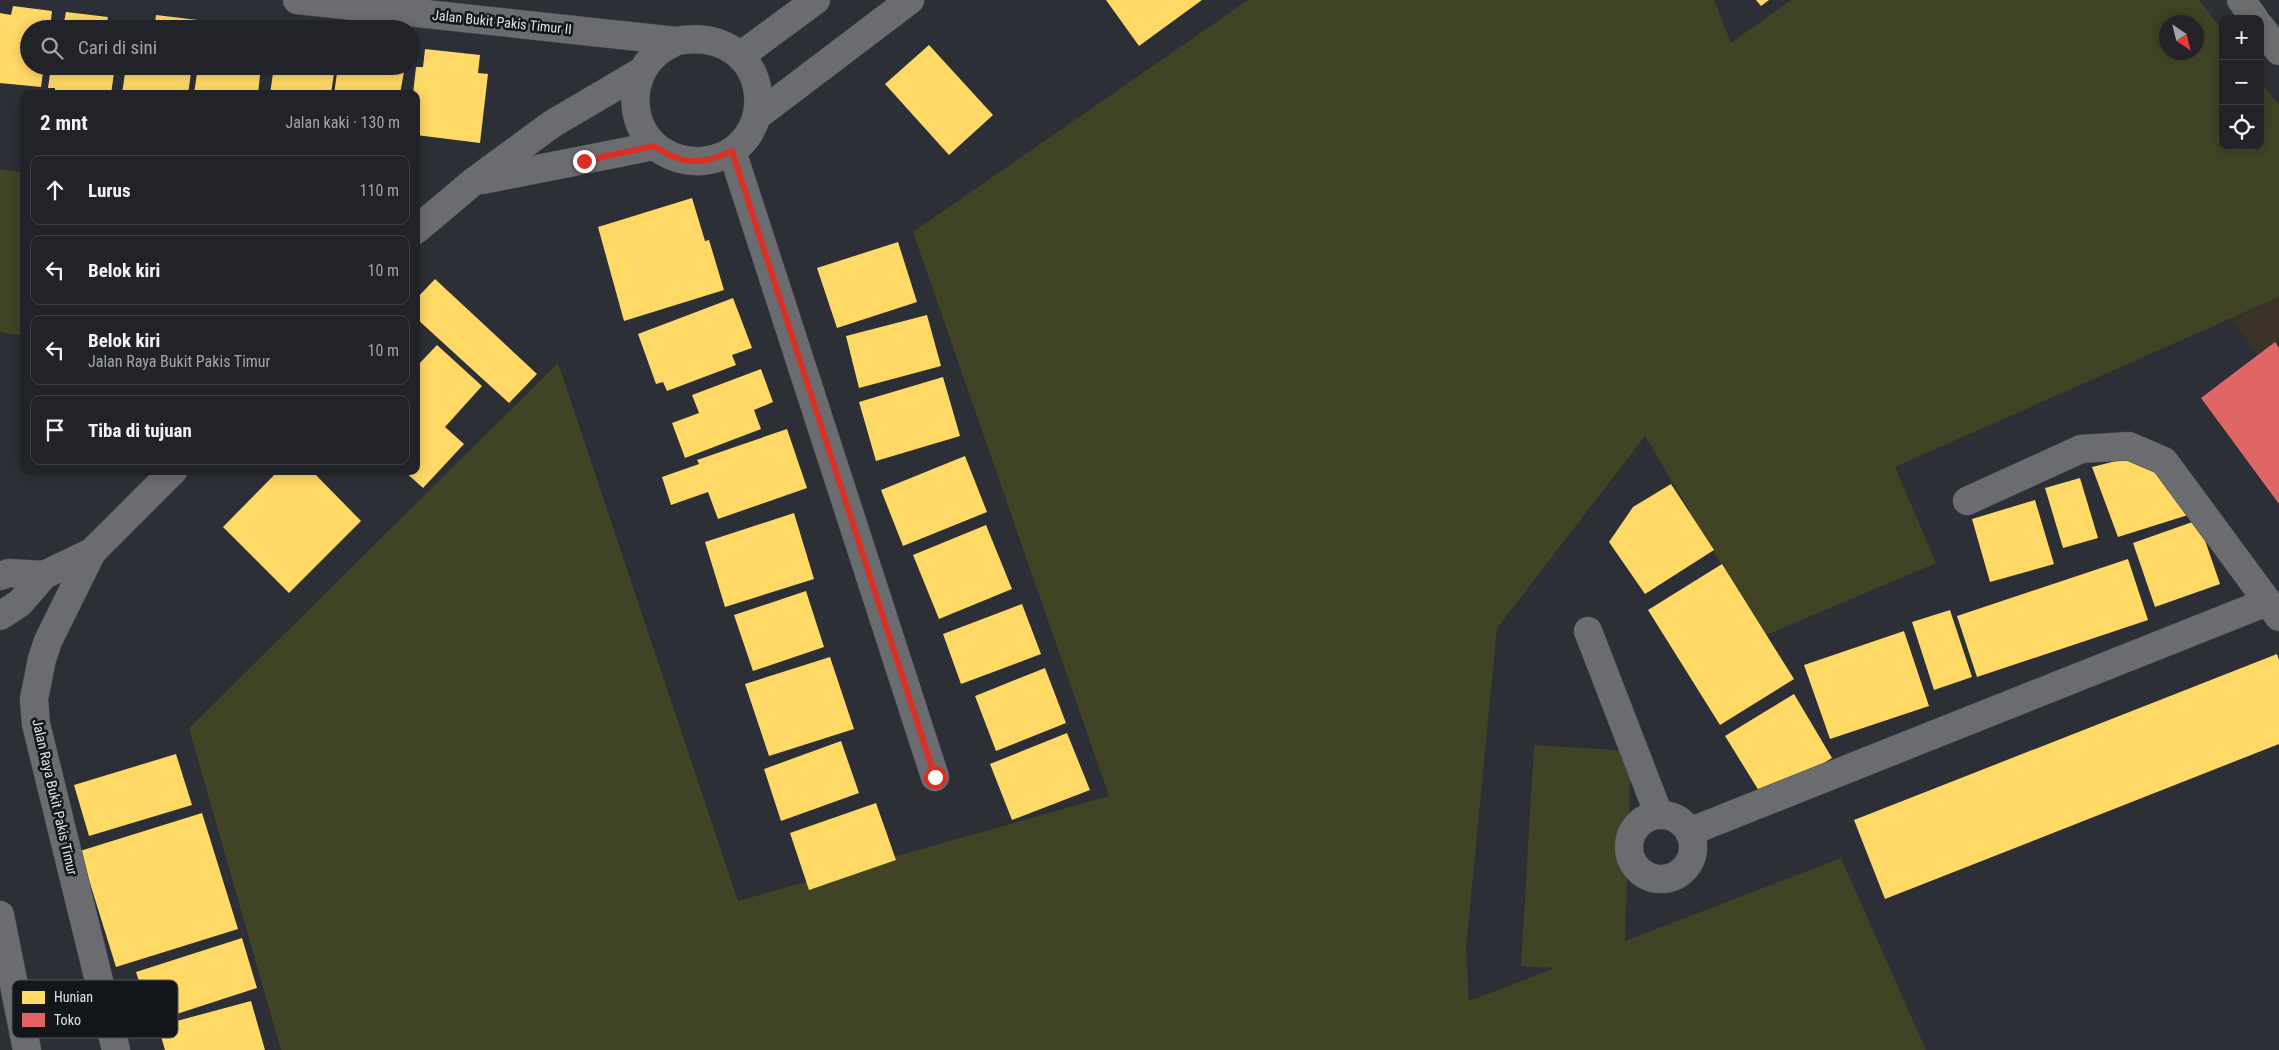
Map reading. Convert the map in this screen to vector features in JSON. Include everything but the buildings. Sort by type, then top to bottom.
[{"type":"main road","points":[[2241,0],[2252,15]]},
{"type":"main road","points":[[2264,31],[2279,51]]},
{"type":"street","name":"Jalan Bukit Pakis Timur II","points":[[297,0],[676,42]]},
{"type":"street","points":[[740,56],[816,0]]},
{"type":"street","points":[[756,116],[910,0]]},
{"type":"street","points":[[420,227],[473,182],[552,124],[642,71],[657,53],[676,42],[693,38],[710,40],[727,45],[740,56],[753,73],[759,94],[756,116],[748,136],[732,151],[713,160],[692,162],[672,157],[654,146],[642,130],[635,110],[636,90],[642,71]]},
{"type":"street","points":[[473,182],[654,146]]},
{"type":"street","points":[[732,151],[935,777]]},
{"type":"street","points":[[1689,832],[2273,610],[2164,461],[2129,446],[2081,449],[1967,502]]},
{"type":"street","name":"Jalan Raya Bukit Pakis Timur","points":[[99,980],[36,724],[34,699],[48,641],[92,552],[169,475]]},
{"type":"street","name":"Jalan Raya Bukit Pakis Timur","points":[[0,616],[20,603],[44,575],[92,552]]},
{"type":"street","points":[[0,576],[9,572],[44,575]]},
{"type":"street","points":[[1588,631],[1660,815]]},
{"type":"street","points":[[1660,815],[1672,816],[1682,822],[1689,832],[1693,848],[1688,863],[1676,875],[1660,879],[1644,874],[1633,863],[1628,847],[1632,831],[1644,819],[1660,815]]},
{"type":"street","points":[[0,915],[13,980]]},
{"type":"shaded area","points":[[2279,297],[2279,384],[2232,319]]},
{"type":"green space","points":[[1248,0],[1714,0],[1731,43],[1791,0],[2199,0],[2219,26],[2219,150],[2264,150],[2264,86],[2279,105],[2279,297],[1895,467],[1936,563],[1764,636],[1645,436],[1497,628],[1466,949],[1469,1001],[1555,968],[1521,966],[1534,745],[1631,751],[1625,941],[1841,858],[1926,1050],[281,1050],[189,728],[558,363],[738,901],[1109,796],[913,232]]},
{"type":"green space","points":[[0,169],[20,172],[20,335],[0,332]]},
{"type":"route","points":[[584,161],[654,146],[672,157],[692,162],[713,160],[732,151],[935,777]]}]
